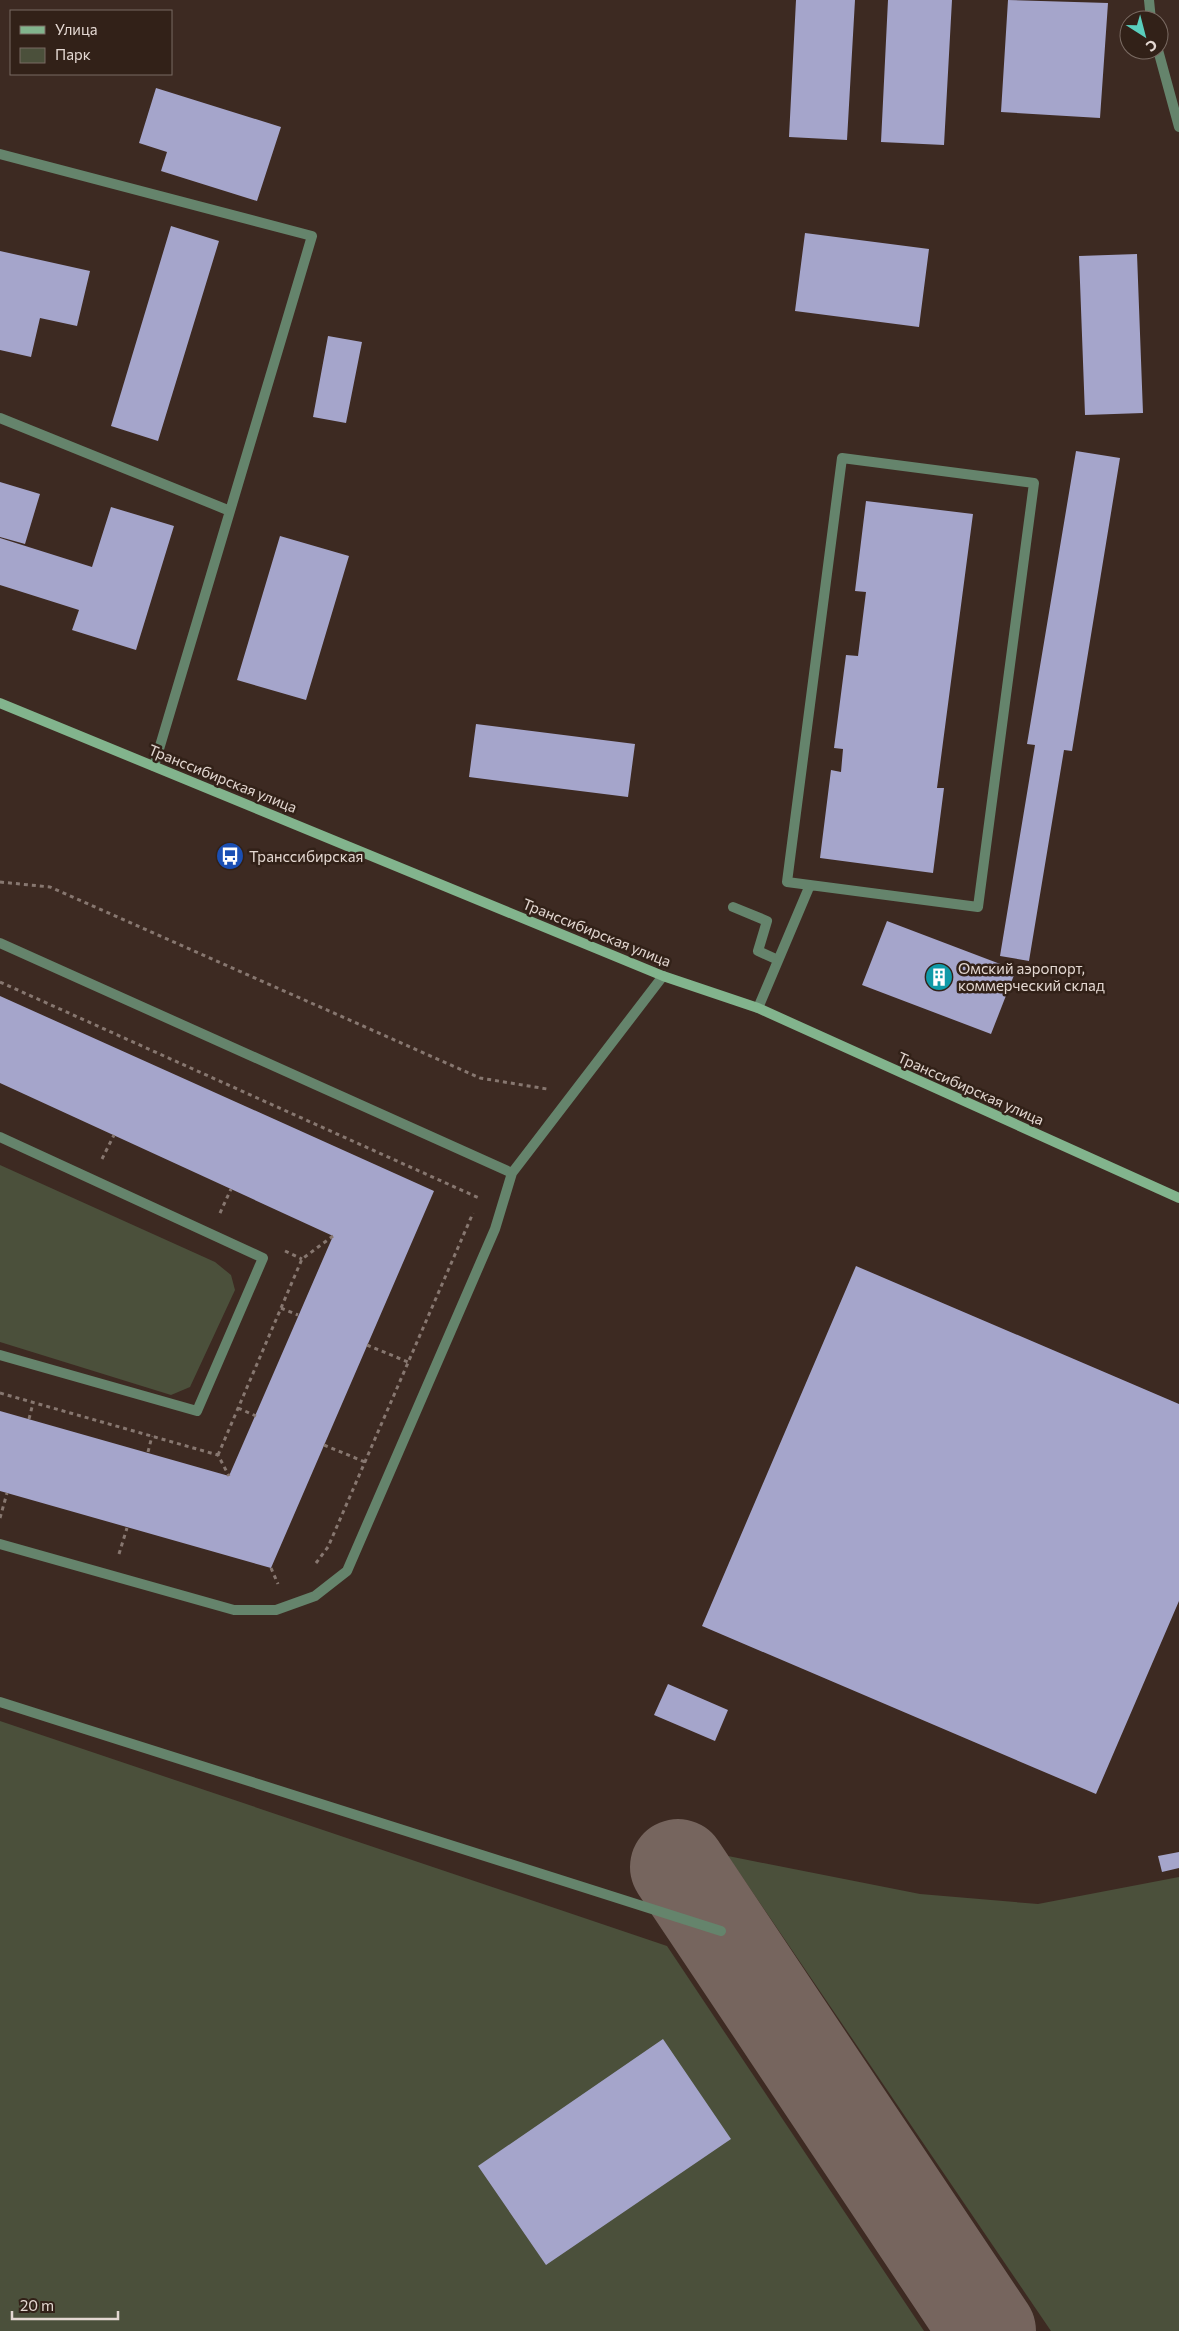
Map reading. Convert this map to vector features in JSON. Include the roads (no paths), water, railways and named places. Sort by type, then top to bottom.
[{"type":"main road","name":"Транссибирская улица","points":[[0,703],[663,976],[758,1008],[1179,1198]]},
{"type":"lane","points":[[1161,60],[1179,127]]},
{"type":"lane","points":[[0,154],[312,236],[154,766]]},
{"type":"lane","points":[[0,418],[230,511]]},
{"type":"lane","points":[[842,458],[1034,483],[978,907],[810,885],[787,882],[842,458]]},
{"type":"lane","points":[[758,1008],[810,885]]},
{"type":"lane","points":[[733,907],[767,921],[758,950],[778,960]]},
{"type":"lane","points":[[0,943],[512,1173]]},
{"type":"lane","points":[[0,1544],[234,1610],[276,1610],[315,1596],[347,1571],[495,1229],[512,1173],[575,1094],[663,976]]},
{"type":"lane","points":[[0,1137],[263,1258],[197,1411],[0,1355]]},
{"type":"lane","points":[[0,1702],[721,1931]]},
{"type":"place","name":"Транссибирская","points":[[230,856]]},
{"type":"place","name":"Омский аэропорт, коммерческий склад","points":[[939,977]]}]
